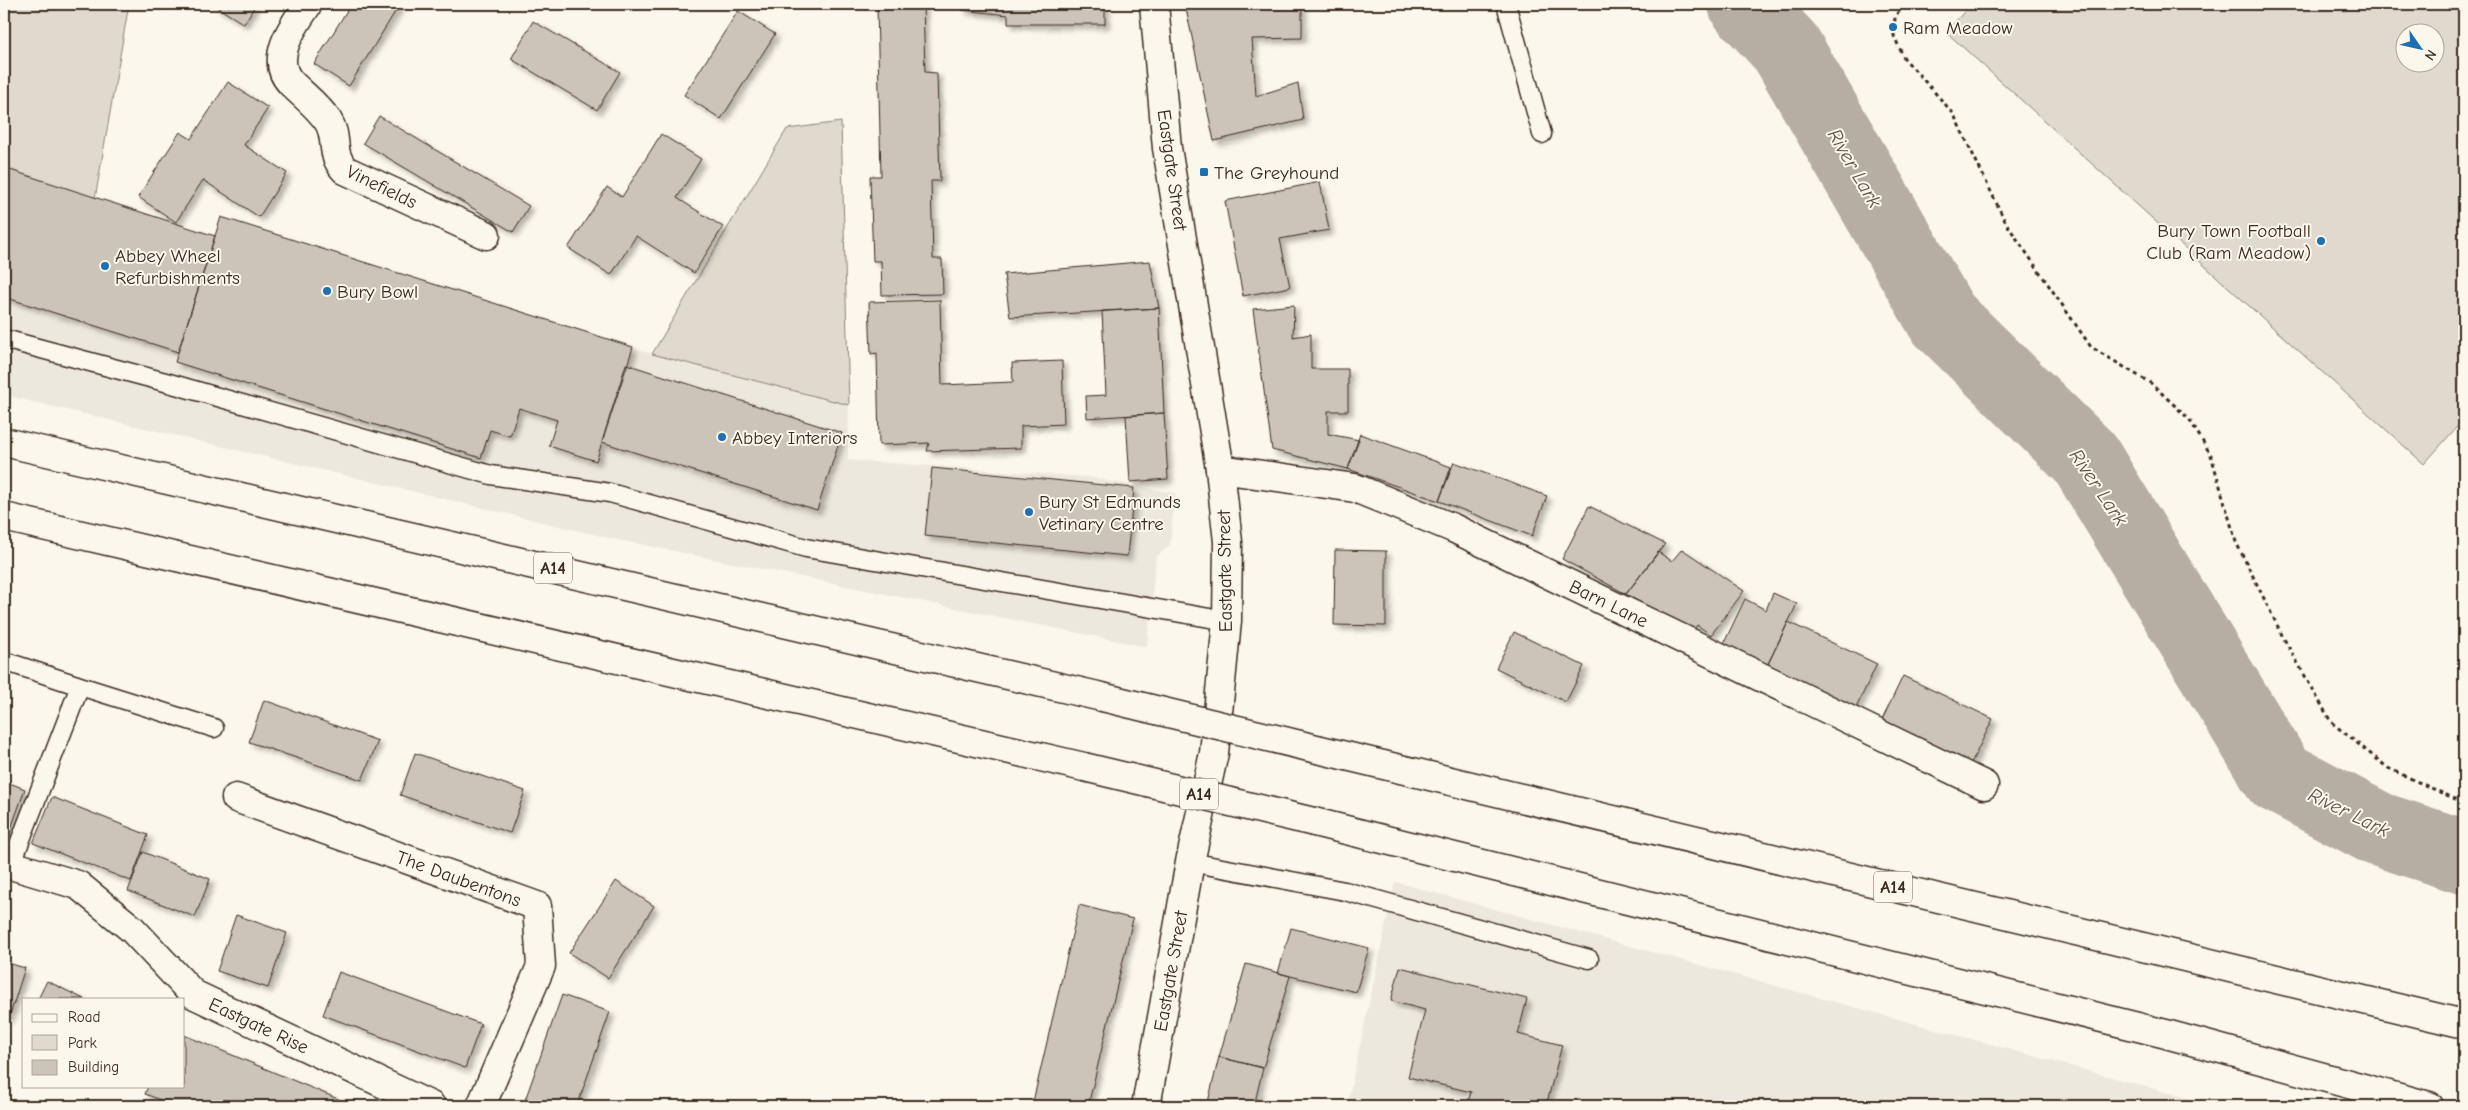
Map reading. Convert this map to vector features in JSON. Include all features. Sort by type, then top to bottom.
[{"type":"main road","name":"Vinefields","points":[[308,4],[284,47],[282,65],[290,81],[316,105],[330,124],[336,160],[345,170],[486,235]]},
{"type":"main road","name":"Eastgate Street","points":[[1146,1106],[1190,862],[1214,753],[1227,621],[1228,542],[1220,469],[1167,148],[1154,4]]},
{"type":"main road","name":"A14","points":[[4,442],[1102,697],[2464,1024]]},
{"type":"main road","name":"Barn Lane","points":[[1220,469],[1355,488],[1453,528],[1984,785]]},
{"type":"main road","name":"A14","points":[[4,517],[1314,822],[2166,1034],[2429,1106]]},
{"type":"main road","name":"The Daubentons","points":[[236,798],[537,906],[541,966],[481,1106]]},
{"type":"main road","name":"Eastgate Rise","points":[[7,864],[78,884],[132,929],[192,994],[431,1106]]},
{"type":"lane","points":[[1506,4],[1542,134]]},
{"type":"lane","points":[[4,339],[169,382],[491,475],[610,493],[806,548],[1227,621]]},
{"type":"lane","points":[[4,661],[214,728]]},
{"type":"lane","points":[[7,864],[80,686]]},
{"type":"lane","points":[[1190,862],[1346,891],[1589,960]]},
{"type":"path","points":[[1903,4],[1896,18],[1894,36],[1904,58],[1953,112],[2006,222],[2091,347],[2152,384],[2189,419],[2211,455],[2236,542],[2283,636],[2331,722],[2388,768],[2455,799],[2464,797]]},
{"type":"shaded area","points":[[4,168],[215,236],[221,217],[652,354],[849,405],[848,460],[1087,477],[1175,493],[1170,545],[1156,557],[1147,647],[614,539],[4,395]]},
{"type":"shaded area","points":[[1395,882],[2217,1106],[1347,1106]]},
{"type":"green space","points":[[4,4],[129,4],[95,199],[4,168]]},
{"type":"green space","name":"Bury Town Football Club (Ram Meadow)","points":[[1971,4],[2464,4],[2464,419],[2424,464],[1946,32]]},
{"type":"green space","points":[[841,122],[849,405],[652,354],[787,129]]},
{"type":"green space","points":[[2464,819],[2464,881],[2446,875]]},
{"type":"building","points":[[212,4],[256,4],[244,24]]},
{"type":"building","points":[[351,4],[400,4],[349,86],[314,64]]},
{"type":"building","points":[[963,4],[1105,4],[1105,24],[1008,24],[1008,15],[962,10]]},
{"type":"building","points":[[1185,4],[1302,5],[1302,38],[1252,39],[1256,96],[1298,83],[1303,120],[1214,141]]},
{"type":"building","points":[[923,5],[925,72],[937,73],[940,181],[931,181],[933,259],[942,259],[943,294],[882,295],[881,261],[873,261],[870,176],[881,176],[877,7]]},
{"type":"building","points":[[738,11],[775,34],[721,119],[684,95]]},
{"type":"building","points":[[533,21],[620,72],[597,110],[511,59]]},
{"type":"building","points":[[228,82],[268,108],[244,145],[287,173],[259,217],[203,180],[176,222],[138,197],[180,132],[191,139]]},
{"type":"building","points":[[379,116],[529,206],[513,232],[363,143]]},
{"type":"building","points":[[661,134],[701,159],[677,198],[723,227],[694,273],[636,236],[611,275],[568,248],[607,187],[622,197]]},
{"type":"building","name":"Abbey Wheel Refurbishments","points":[[4,168],[215,236],[178,352],[4,297]]},
{"type":"building","points":[[1320,182],[1329,230],[1280,239],[1290,287],[1243,296],[1225,201]]},
{"type":"building","name":"Bury Bowl","points":[[221,217],[633,347],[596,461],[549,446],[557,420],[519,408],[510,436],[490,430],[481,458],[175,362]]},
{"type":"building","points":[[1150,261],[1159,308],[1010,317],[1004,274]]},
{"type":"building","points":[[940,300],[942,385],[1013,382],[1012,363],[1062,361],[1064,424],[1021,426],[1021,448],[927,451],[929,443],[879,445],[877,353],[871,354],[869,302]]},
{"type":"building","points":[[1294,305],[1293,337],[1311,334],[1311,369],[1348,369],[1348,411],[1328,411],[1328,434],[1359,440],[1348,469],[1272,450],[1253,309]]},
{"type":"building","points":[[1159,308],[1164,413],[1087,418],[1086,396],[1106,395],[1102,311]]},
{"type":"building","name":"Abbey Interiors","points":[[626,364],[842,433],[817,510],[602,442]]},
{"type":"building","points":[[1164,413],[1168,479],[1130,482],[1126,416]]},
{"type":"building","points":[[1360,434],[1451,467],[1439,501],[1348,469]]},
{"type":"building","points":[[1454,462],[1547,496],[1532,536],[1439,501]]},
{"type":"building","name":"Bury St Edmunds Vetinary Centre","points":[[932,468],[1134,488],[1127,556],[925,536]]},
{"type":"building","points":[[1589,506],[1665,544],[1626,594],[1562,559]]},
{"type":"building","points":[[1682,549],[1744,591],[1711,635],[1697,625],[1691,634],[1626,594],[1658,552],[1672,561]]},
{"type":"building","points":[[1335,550],[1386,551],[1386,626],[1334,625]]},
{"type":"building","points":[[1773,593],[1797,604],[1767,666],[1723,645],[1745,599],[1766,610]]},
{"type":"building","points":[[1788,622],[1877,664],[1856,708],[1767,666]]},
{"type":"building","points":[[1514,632],[1584,666],[1566,702],[1496,668]]},
{"type":"building","points":[[1903,676],[1993,719],[1971,763],[1882,720]]},
{"type":"building","points":[[264,700],[378,741],[362,780],[249,742]]},
{"type":"building","points":[[415,753],[525,791],[510,833],[400,795]]},
{"type":"building","points":[[4,781],[25,789],[8,837],[4,835]]},
{"type":"building","points":[[52,797],[148,835],[131,881],[33,843]]},
{"type":"building","points":[[143,852],[210,879],[195,917],[128,891]]},
{"type":"building","points":[[616,881],[654,906],[608,978],[569,953]]},
{"type":"building","points":[[1079,905],[1133,919],[1088,1106],[1032,1106]]},
{"type":"building","points":[[236,915],[287,933],[268,988],[217,971]]},
{"type":"building","points":[[1291,928],[1369,948],[1356,992],[1278,973]]},
{"type":"building","points":[[4,962],[25,968],[9,1018],[4,1016]]},
{"type":"building","points":[[1246,964],[1290,976],[1263,1068],[1219,1057]]},
{"type":"building","points":[[1400,967],[1527,999],[1518,1034],[1562,1045],[1546,1106],[1535,1106],[1510,1100],[1508,1106],[1467,1106],[1471,1092],[1408,1077],[1425,1010],[1391,1001]]},
{"type":"building","points":[[339,972],[481,1024],[465,1068],[323,1015]]},
{"type":"building","points":[[47,981],[82,998],[38,998]]},
{"type":"building","points":[[562,995],[610,1012],[577,1106],[523,1106]]},
{"type":"building","points":[[185,1035],[355,1106],[176,1106],[145,1094],[147,1088],[185,1088]]},
{"type":"building","points":[[1219,1057],[1263,1068],[1254,1106],[1207,1106]]},
{"type":"building","points":[[1852,1100],[1875,1106],[1850,1106]]},
{"type":"waterway","name":"River Lark","points":[[1745,4],[1786,48],[1942,318],[2085,458],[2278,776],[2378,829],[2464,857]]},
{"type":"place","name":"Ram Meadow","points":[[1893,27]]},
{"type":"place","name":"The Greyhound","points":[[1204,172]]},
{"type":"place","name":"Bury Town Football Club (Ram Meadow)","points":[[2321,241]]},
{"type":"place","name":"Abbey Wheel Refurbishments","points":[[105,266]]},
{"type":"place","name":"Bury Bowl","points":[[327,291]]},
{"type":"place","name":"Abbey Interiors","points":[[722,437]]},
{"type":"place","name":"Bury St Edmunds Vetinary Centre","points":[[1029,512]]}]
